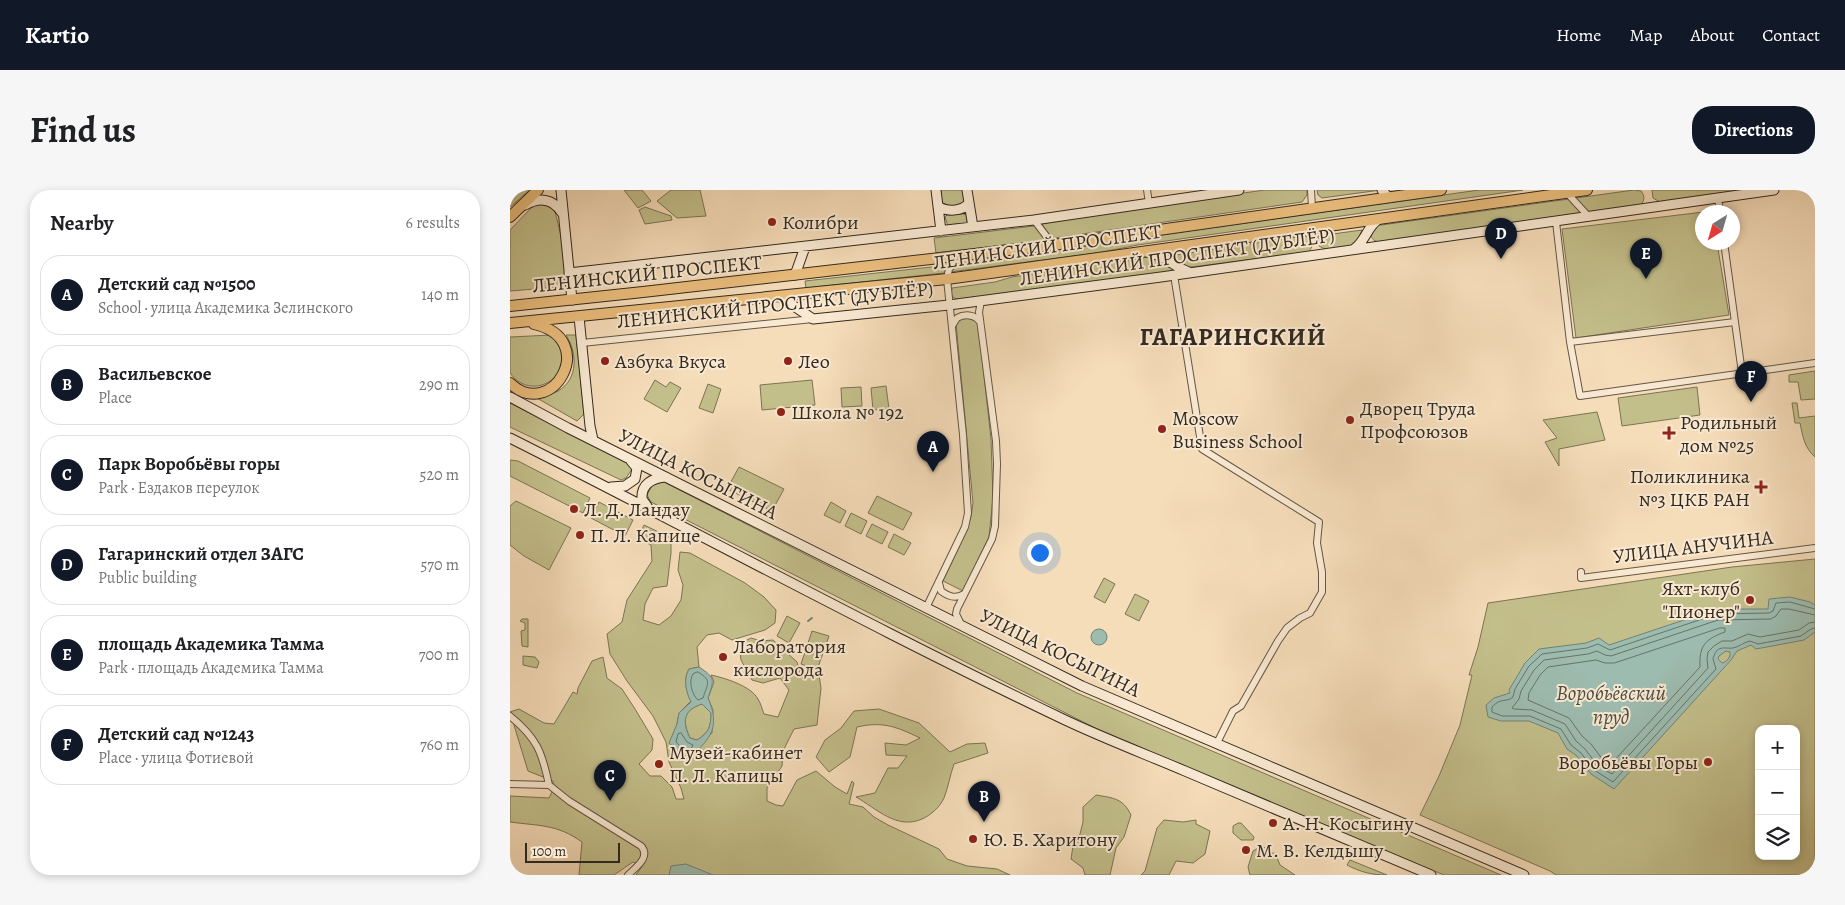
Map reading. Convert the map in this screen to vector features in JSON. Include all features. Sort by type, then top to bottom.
[{"type":"main road","points":[[513,214],[538,190]]},
{"type":"main road","points":[[561,190],[572,300]]},
{"type":"main road","points":[[936,190],[941,231]]},
{"type":"main road","points":[[967,190],[973,227]]},
{"type":"main road","points":[[569,273],[1034,220],[1239,190]]},
{"type":"main road","name":"ЛЕНИНСКИЙ ПРОСПЕКТ","points":[[515,305],[1053,245],[1312,208],[1385,194],[1441,190]]},
{"type":"main road","name":"ЛЕНИНСКИЙ ПРОСПЕКТ","points":[[510,323],[947,279],[1587,190]]},
{"type":"main road","name":"ЛЕНИНСКИЙ ПРОСПЕКТ (ДУБЛЁР)","points":[[813,319],[949,305],[1193,273],[1590,218],[1774,190]]},
{"type":"main road","points":[[513,214],[530,202],[541,199],[554,203],[564,218]]},
{"type":"main road","points":[[938,206],[948,210],[962,209],[969,203]]},
{"type":"main road","points":[[1352,250],[1361,244],[1372,224],[1379,219]]},
{"type":"main road","points":[[795,275],[805,247]]},
{"type":"main road","points":[[1147,252],[1159,254],[1183,270],[1193,273]]},
{"type":"main road","points":[[779,296],[813,319]]},
{"type":"main road","points":[[579,317],[593,440]]},
{"type":"main road","points":[[510,383],[524,393],[537,394],[555,386],[564,375],[566,368],[567,361],[564,345],[555,332],[543,326],[523,322]]},
{"type":"main road","points":[[510,391],[523,403],[542,414]]},
{"type":"main road","points":[[510,397],[542,414]]},
{"type":"main road","name":"УЛИЦА КОСЫГИНА","points":[[542,414],[1082,686],[1524,875]]},
{"type":"main road","points":[[510,438],[892,634],[1066,720],[1431,875]]},
{"type":"main road","points":[[608,487],[625,486],[635,479],[636,468],[629,458]]},
{"type":"main road","points":[[649,508],[642,499],[644,487],[651,480],[666,477]]},
{"type":"street","points":[[1147,190],[1149,203]]},
{"type":"street","points":[[1311,190],[1312,208]]},
{"type":"street","points":[[1567,193],[1590,218]]},
{"type":"street","points":[[1718,198],[1719,205]]},
{"type":"street","points":[[1034,220],[1053,245]]},
{"type":"street","points":[[1556,222],[1570,342],[1580,396],[1815,363]]},
{"type":"street","points":[[1725,250],[1742,373]]},
{"type":"street","points":[[926,608],[965,527],[968,513],[963,435],[947,279],[952,263],[963,256]]},
{"type":"street","points":[[1174,275],[1202,450],[1319,522],[1317,543],[1322,572],[1322,592],[1310,613],[1287,628],[1241,706],[1233,711],[1217,743]]},
{"type":"street","points":[[961,625],[956,614],[994,533],[997,503],[996,441],[980,323],[979,308],[981,301]]},
{"type":"street","points":[[952,327],[957,318],[967,315],[975,317],[980,323]]},
{"type":"street","name":"ЛЕНИНСКИЙ ПРОСПЕКТ (ДУБЛЁР)","points":[[582,343],[813,319]]},
{"type":"street","points":[[1570,342],[1735,322]]},
{"type":"street","name":"УЛИЦА АНУЧИНА","points":[[1581,572],[1581,578],[1815,548]]},
{"type":"street","points":[[939,581],[941,591],[951,597],[964,594]]},
{"type":"street","points":[[510,716],[528,732],[538,747],[544,761],[549,785]]},
{"type":"street","points":[[510,784],[549,785],[569,801],[641,846],[645,855],[641,863],[628,875]]},
{"type":"shaded area","points":[[510,190],[530,190],[510,207]]},
{"type":"shaded area","points":[[624,190],[642,190],[651,201],[638,208]]},
{"type":"shaded area","points":[[671,190],[700,190],[706,216],[677,218],[657,201]]},
{"type":"shaded area","points":[[941,190],[964,190],[966,203],[961,207],[945,208],[942,204]]},
{"type":"shaded area","points":[[1265,190],[1307,190],[1307,195],[1302,202],[1055,238],[1051,237],[1042,224],[1114,211]]},
{"type":"shaded area","points":[[1317,190],[1381,190],[1322,198],[1318,195]]},
{"type":"shaded area","points":[[1479,190],[1523,190],[1138,245],[1097,253],[950,272],[955,264]]},
{"type":"shaded area","points":[[1634,190],[1641,191],[1643,195],[1644,200],[1640,205],[1380,242],[1374,240],[1371,236],[1374,226]]},
{"type":"shaded area","points":[[1652,190],[1743,190],[1660,202],[1653,198]]},
{"type":"shaded area","points":[[543,203],[555,211],[564,251],[565,272],[563,280],[559,287],[510,291],[510,230],[533,206]]},
{"type":"shaded area","points":[[645,207],[671,216],[672,220],[645,224],[639,210]]},
{"type":"shaded area","points":[[1695,213],[1695,250],[1718,250],[1729,315],[1576,338],[1562,229]]},
{"type":"shaded area","points":[[948,214],[964,214],[967,216],[967,222],[948,226],[945,217]]},
{"type":"shaded area","points":[[1034,226],[1046,240],[936,253],[934,238]]},
{"type":"shaded area","points":[[1362,230],[1356,246],[1327,250],[1319,246],[1318,236]]},
{"type":"shaded area","points":[[1304,236],[1312,242],[1312,247],[1308,252],[1184,268],[1169,256]]},
{"type":"shaded area","points":[[1155,256],[1166,262],[1175,272],[959,300],[951,294],[952,288],[995,282],[1012,277]]},
{"type":"shaded area","points":[[949,265],[944,273],[806,288],[805,281]]},
{"type":"shaded area","points":[[972,318],[978,321],[991,439],[993,498],[989,537],[963,591],[943,581],[966,532],[973,503],[956,323],[960,319]]},
{"type":"shaded area","points":[[551,335],[561,347],[564,356],[563,364],[554,378],[538,386],[530,386],[521,383],[513,377],[510,372],[510,337]]},
{"type":"shaded area","points":[[566,335],[576,335],[584,414],[577,421],[535,397],[558,391],[570,380],[573,372],[574,357]]},
{"type":"shaded area","points":[[1815,371],[1815,399],[1801,400],[1798,382],[1789,382],[1789,375]]},
{"type":"shaded area","points":[[655,380],[666,387],[670,382],[681,388],[667,412],[644,399]]},
{"type":"shaded area","points":[[812,380],[815,405],[762,410],[760,385]]},
{"type":"shaded area","points":[[708,384],[721,389],[713,413],[699,408]]},
{"type":"shaded area","points":[[886,386],[889,409],[873,410],[871,388]]},
{"type":"shaded area","points":[[861,387],[862,406],[842,407],[841,388]]},
{"type":"shaded area","points":[[1697,387],[1700,415],[1622,426],[1618,398]]},
{"type":"shaded area","points":[[510,403],[631,464],[632,469],[626,478],[621,480],[510,427]]},
{"type":"shaded area","points":[[1792,403],[1797,403],[1799,418],[1815,416],[1815,457],[1806,446],[1800,423],[1795,423]]},
{"type":"shaded area","points":[[1597,412],[1605,440],[1559,449],[1559,466],[1545,442],[1557,438],[1543,420]]},
{"type":"shaded area","points":[[510,460],[518,461],[590,498],[583,513],[510,476]]},
{"type":"shaded area","points":[[739,467],[784,489],[772,511],[727,489]]},
{"type":"shaded area","points":[[662,481],[1077,693],[1501,875],[1444,875],[1097,729],[651,502],[647,495],[654,482]]},
{"type":"shaded area","points":[[877,496],[912,513],[903,530],[868,513]]},
{"type":"shaded area","points":[[516,501],[571,528],[549,570],[524,556],[510,545],[510,506]]},
{"type":"shaded area","points":[[599,502],[633,520],[625,536],[591,518]]},
{"type":"shaded area","points":[[831,502],[846,511],[840,523],[824,515]]},
{"type":"shaded area","points":[[851,513],[867,521],[861,534],[845,526]]},
{"type":"shaded area","points":[[872,524],[888,532],[882,544],[866,536]]},
{"type":"shaded area","points":[[644,525],[669,537],[666,539],[671,542],[671,553],[667,586],[653,588],[645,604],[643,620],[659,625],[671,616],[681,600],[683,585],[678,570],[680,552],[690,553],[745,583],[764,597],[776,610],[775,623],[765,630],[732,640],[719,633],[707,635],[697,647],[699,667],[689,669],[686,677],[687,690],[691,701],[679,713],[677,724],[679,752],[712,733],[713,710],[708,698],[714,682],[711,675],[744,686],[755,694],[764,714],[778,717],[789,690],[780,678],[763,683],[752,680],[741,660],[740,652],[735,646],[751,638],[761,641],[773,640],[797,662],[800,672],[806,677],[819,675],[821,688],[817,725],[794,729],[783,751],[782,766],[767,788],[767,801],[783,806],[797,780],[816,771],[835,787],[847,794],[852,781],[854,783],[849,804],[863,807],[874,817],[888,825],[939,849],[947,859],[967,866],[997,869],[1010,875],[636,875],[643,865],[633,862],[614,875],[579,875],[582,842],[556,829],[510,822],[510,796],[549,798],[554,788],[553,781],[528,771],[510,712],[519,709],[544,723],[554,724],[573,692],[577,694],[578,688],[592,661],[603,657],[607,678],[622,689],[653,739],[652,750],[639,764],[650,776],[661,776],[672,787],[676,799],[684,799],[669,762],[666,742],[653,716],[610,654],[607,634],[622,622],[627,600],[652,561],[651,545],[638,538]]},
{"type":"shaded area","points":[[894,534],[911,543],[904,555],[888,547]]},
{"type":"shaded area","points":[[1815,559],[1815,875],[1556,875],[1420,815],[1439,776],[1460,725],[1472,675],[1469,675],[1478,647],[1488,603],[1732,567]]},
{"type":"shaded area","points":[[1104,578],[1115,584],[1105,603],[1094,597]]},
{"type":"shaded area","points":[[1135,594],[1149,601],[1139,621],[1125,614]]},
{"type":"shaded area","points":[[787,616],[800,623],[789,643],[777,636]]},
{"type":"shaded area","points":[[528,619],[528,647],[522,646],[521,631],[525,630],[525,623],[520,621]]},
{"type":"shaded area","points":[[812,631],[829,636],[817,670],[801,664]]},
{"type":"shaded area","points":[[523,656],[535,657],[539,662],[537,668],[523,665]]},
{"type":"shaded area","points":[[702,704],[711,713],[710,722],[707,732],[697,740],[690,738],[685,721],[691,709]]},
{"type":"shaded area","points":[[879,709],[919,723],[950,752],[967,744],[985,743],[988,753],[954,764],[942,801],[935,810],[922,819],[913,822],[896,820],[856,797],[875,793],[888,768],[898,768],[907,756],[886,755],[885,743],[906,745],[920,738],[890,726],[866,725],[857,727],[850,757],[829,772],[816,757],[825,740],[841,728],[854,711]]},
{"type":"shaded area","points":[[1096,795],[1121,802],[1131,815],[1124,837],[1116,848],[1110,875],[1085,875],[1083,868],[1071,859],[1073,846],[1080,834],[1083,822],[1083,807]]},
{"type":"shaded area","points":[[1164,820],[1183,822],[1196,820],[1196,824],[1210,831],[1205,854],[1193,863],[1176,861],[1169,875],[1141,875],[1145,871],[1157,828]]},
{"type":"shaded area","points":[[1241,823],[1254,837],[1253,840],[1241,840],[1233,833],[1233,826]]},
{"type":"shaded area","points":[[1262,846],[1276,855],[1280,865],[1295,875],[1250,875],[1248,867],[1253,851]]},
{"type":"shaded area","points":[[1350,860],[1387,875],[1371,874],[1357,870],[1347,865]]},
{"type":"water","name":"Воробьёвский пруд","points":[[1790,597],[1815,605],[1815,632],[1804,640],[1756,649],[1751,645],[1737,651],[1731,660],[1614,789],[1591,774],[1577,756],[1567,749],[1558,733],[1529,721],[1501,721],[1488,717],[1486,705],[1494,698],[1510,693],[1509,690],[1525,663],[1539,649],[1586,643],[1599,638],[1609,645],[1717,609],[1768,609],[1769,599]],"holes":[[[1726,651],[1730,652],[1726,662],[1722,663],[1718,659]]]},
{"type":"water","points":[[1099,629],[1105,631],[1107,637],[1105,643],[1099,645],[1093,643],[1091,637],[1093,631]]},
{"type":"water","points":[[699,667],[711,677],[712,683],[708,698],[713,716],[712,731],[709,737],[690,757],[679,752],[669,743],[677,724],[679,713],[691,702],[686,686],[686,677],[689,669]],"holes":[[[702,704],[711,713],[707,732],[697,740],[690,738],[685,722],[688,713]]]},
{"type":"water","points":[[686,864],[713,875],[669,875],[671,866]]},
{"type":"waterway","points":[[808,621],[812,618]]},
{"type":"place","name":"Колибри","points":[[772,222]]},
{"type":"place","name":"Гагаринский отдел ЗАГС","points":[[1501,259]]},
{"type":"place","name":"площадь Академика Тамма","points":[[1646,279]]},
{"type":"place","name":"Азбука Вкуса","points":[[605,361]]},
{"type":"place","name":"Лео","points":[[788,361]]},
{"type":"place","name":"Детский сад №1243","points":[[1751,402]]},
{"type":"place","name":"Школа № 192","points":[[781,412]]},
{"type":"place","name":"Дворец Труда Профсоюзов","points":[[1350,420]]},
{"type":"place","name":"Moscow Business School","points":[[1162,429]]},
{"type":"place","name":"Родильный дом №25","points":[[1669,433]]},
{"type":"place","name":"Детский сад №1500","points":[[933,472]]},
{"type":"place","name":"Поликлиника №3 ЦКБ РАН","points":[[1761,487]]},
{"type":"place","name":"Л. Д. Ландау","points":[[574,509]]},
{"type":"place","name":"П. Л. Капице","points":[[580,535]]},
{"type":"place","name":"Яхт-клуб \"Пионер\"","points":[[1750,600]]},
{"type":"place","name":"Лаборатория кислорода","points":[[723,657]]},
{"type":"place","name":"Воробьёвы Горы","points":[[1708,762]]},
{"type":"place","name":"Музей-кабинет П. Л. Капицы","points":[[659,764]]},
{"type":"place","name":"Парк Воробьёвы горы","points":[[610,801]]},
{"type":"place","name":"Васильевское","points":[[984,822]]},
{"type":"place","name":"А. Н. Косыгину","points":[[1273,823]]},
{"type":"place","name":"Ю. Б. Харитону","points":[[973,839]]},
{"type":"place","name":"М. В. Келдышу","points":[[1246,850]]},
{"type":"district","name":"ГАГАРИНСКИЙ","points":[[1233,337]]}]
